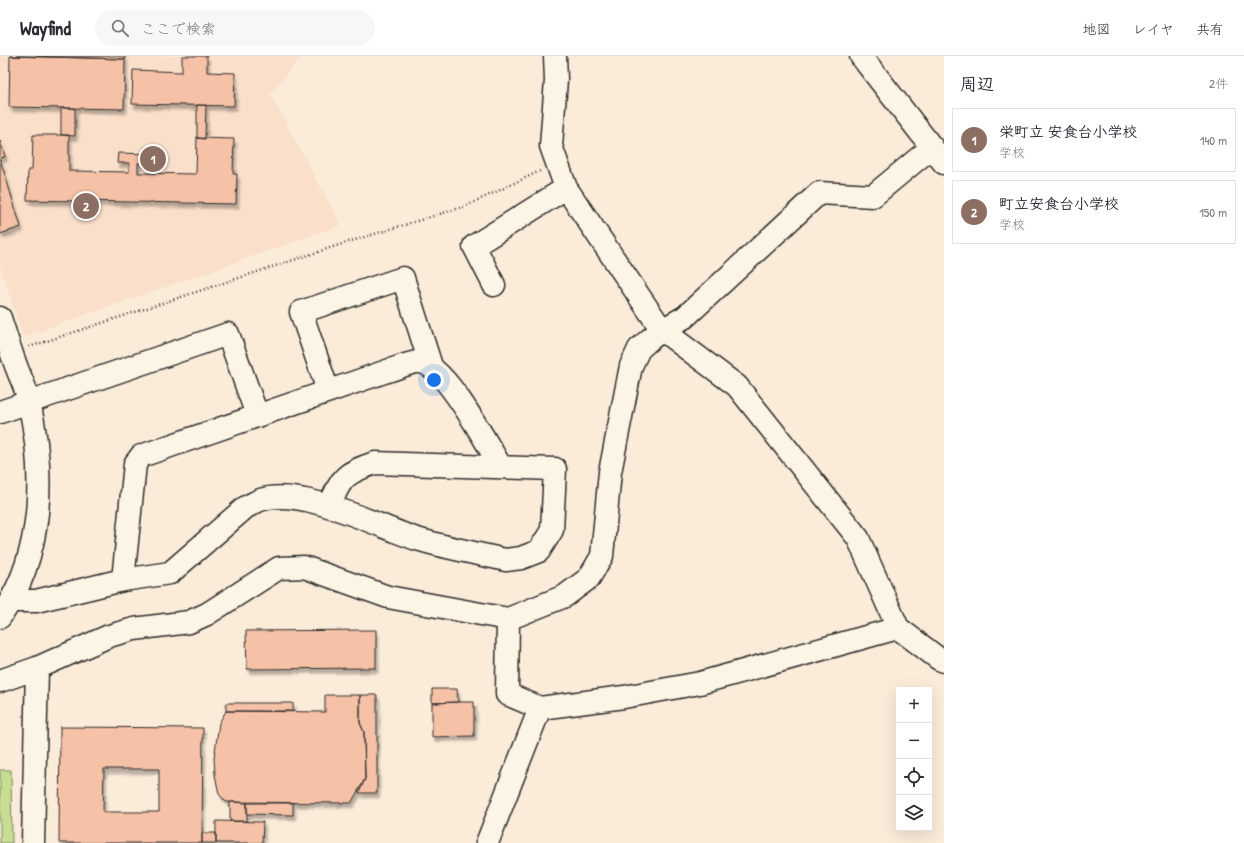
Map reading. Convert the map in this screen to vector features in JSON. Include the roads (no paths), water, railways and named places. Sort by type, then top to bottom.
[{"type":"street","points":[[555,56],[556,80],[551,146],[566,188],[662,330],[737,386],[858,538],[898,628],[938,659],[944,661]]},
{"type":"street","points":[[0,681],[37,668],[110,636],[134,629],[189,622],[207,614],[279,568],[304,567],[388,597],[508,619],[565,596],[589,578],[602,556],[612,458],[631,366],[639,349],[662,330],[685,317],[819,193],[873,196],[938,155],[862,56]]},
{"type":"street","points":[[494,285],[474,246],[566,188]]},
{"type":"street","points":[[328,391],[301,312],[404,278],[431,366]]},
{"type":"street","points":[[0,318],[29,401],[39,469],[39,513],[26,563],[6,609]]},
{"type":"street","points":[[0,412],[228,334],[257,415]]},
{"type":"street","points":[[123,580],[135,464],[141,456],[257,415],[419,362],[431,366],[449,383],[501,467]]},
{"type":"street","points":[[6,609],[123,580],[170,573],[246,507],[261,500],[277,498],[296,499],[330,506],[417,539],[506,560],[521,558],[539,551],[552,530],[555,469],[375,463],[357,469],[342,480],[330,506]]},
{"type":"street","points":[[508,619],[507,694],[540,708],[624,697],[700,683],[898,628]]},
{"type":"street","points":[[33,843],[37,668]]},
{"type":"street","points":[[487,843],[540,708]]},
{"type":"place","name":"栄町立 安食台小学校","points":[[153,159]]},
{"type":"place","name":"町立安食台小学校","points":[[86,206]]}]
